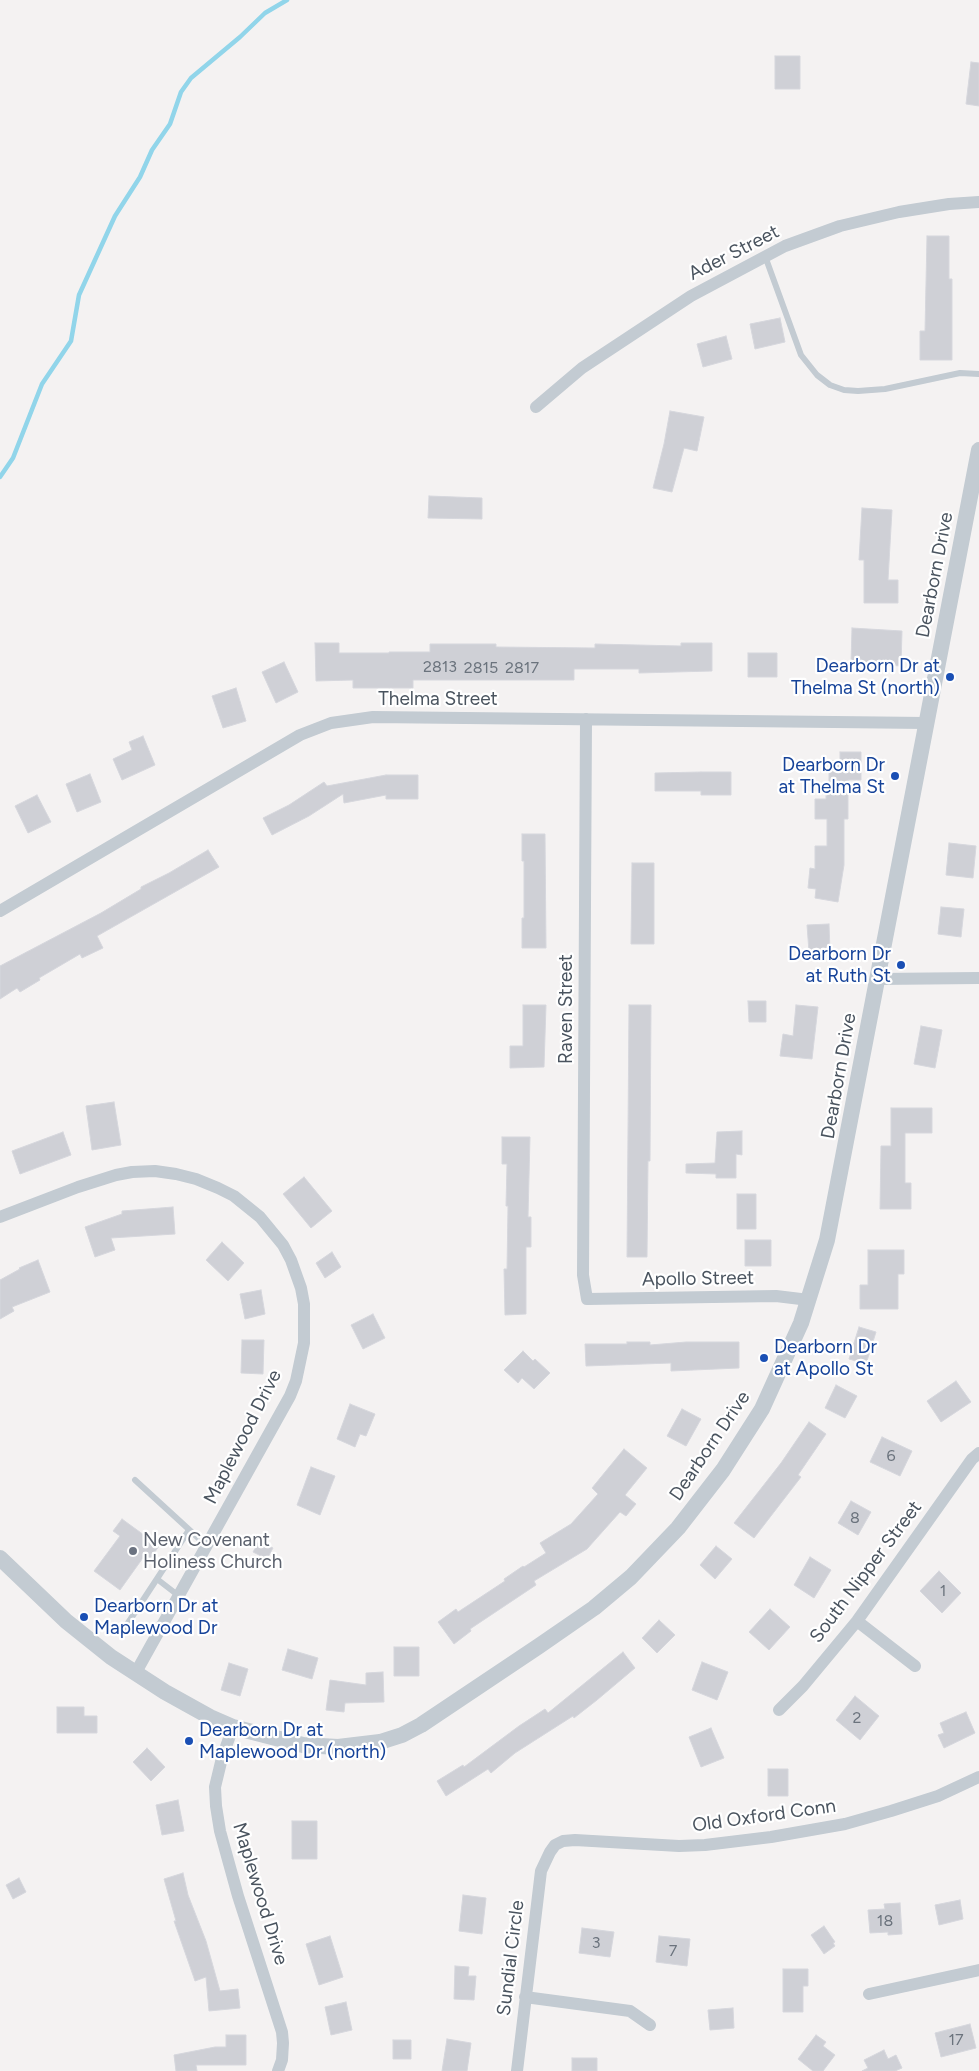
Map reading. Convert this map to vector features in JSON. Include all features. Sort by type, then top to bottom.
[{"type":"street","name":"Ader Street","points":[[536,407],[582,368],[691,296],[785,246],[840,226],[899,212],[949,204],[979,202]]},
{"type":"street","name":"Dearborn Drive","points":[[0,1558],[66,1621],[135,1674],[172,1696],[210,1717],[233,1727],[280,1740],[322,1748],[358,1746],[380,1742],[421,1726],[594,1608],[631,1577],[678,1528],[723,1470],[762,1410],[809,1300],[831,1221],[979,450]]},
{"type":"street","name":"Thelma Street","points":[[0,911],[300,735],[331,722],[373,718],[926,723]]},
{"type":"street","name":"Raven Street","points":[[586,719],[583,1275],[587,1299]]},
{"type":"street","points":[[877,979],[979,978]]},
{"type":"street","name":"Maplewood Drive","points":[[0,1217],[78,1187],[116,1175],[155,1171],[196,1179],[234,1196],[260,1217],[283,1244],[294,1269],[304,1304],[304,1343],[296,1381],[275,1424],[135,1674]]},
{"type":"street","name":"Apollo Street","points":[[587,1299],[776,1296],[809,1300]]},
{"type":"street","name":"South Nipper Street","points":[[779,1710],[803,1686],[856,1621],[972,1459],[979,1453]]},
{"type":"street","points":[[856,1621],[915,1666]]},
{"type":"street","name":"Maplewood Drive","points":[[233,1727],[222,1758],[215,1787],[216,1806],[220,1831],[238,1896],[282,2032],[283,2051],[278,2071]]},
{"type":"street","name":"Old Oxford Conn","points":[[550,1852],[555,1845],[563,1841],[575,1840],[679,1846],[771,1837],[845,1824],[891,1811],[938,1796],[979,1777]]},
{"type":"street","name":"Sundial Circle","points":[[516,2071],[541,1871],[550,1852]]},
{"type":"street","points":[[869,1994],[979,1970]]},
{"type":"street","points":[[525,1997],[630,2011],[650,2026]]},
{"type":"lane","points":[[765,256],[801,355],[817,374],[830,385],[844,390],[858,391],[885,389],[960,374],[979,374]]},
{"type":"lane","points":[[135,1480],[207,1546]]},
{"type":"lane","points":[[124,1629],[190,1530]]},
{"type":"lane","points":[[157,1579],[179,1596]]},
{"type":"building","points":[[775,56],[800,56],[800,89],[775,89]]},
{"type":"building","points":[[971,62],[979,63],[979,106],[966,104]]},
{"type":"building","points":[[927,236],[949,236],[949,279],[952,279],[952,360],[920,360],[920,331],[925,331]]},
{"type":"building","points":[[780,318],[785,342],[755,349],[750,324]]},
{"type":"building","points":[[726,336],[732,359],[703,367],[697,344]]},
{"type":"building","points":[[670,411],[704,417],[697,451],[684,448],[672,492],[653,488]]},
{"type":"building","points":[[429,496],[482,498],[482,519],[428,518]]},
{"type":"building","points":[[862,508],[892,510],[888,580],[898,580],[898,603],[864,603],[864,560],[859,560]]},
{"type":"building","points":[[852,628],[902,631],[901,666],[851,663]]},
{"type":"building","points":[[315,643],[339,643],[339,653],[389,653],[430,652],[430,644],[496,644],[496,647],[595,648],[595,644],[681,646],[681,643],[712,643],[712,671],[639,673],[639,669],[574,669],[574,680],[413,680],[413,688],[353,688],[353,680],[316,681]]},
{"type":"building","points":[[748,653],[777,653],[777,677],[748,677]]},
{"type":"building","points":[[284,662],[298,692],[276,703],[262,672]]},
{"type":"building","points":[[236,688],[246,721],[223,728],[212,696]]},
{"type":"building","points":[[143,736],[155,765],[122,780],[113,759],[132,750],[129,742]]},
{"type":"building","points":[[840,752],[861,752],[861,780],[848,780],[848,819],[844,819],[844,865],[838,902],[815,898],[816,889],[808,888],[810,868],[815,869],[815,846],[827,846],[827,819],[815,819],[815,799],[826,799],[826,792],[829,792],[829,761],[840,761]]},
{"type":"building","points":[[731,772],[731,795],[701,795],[701,791],[655,791],[655,773]]},
{"type":"building","points":[[90,774],[101,802],[77,812],[66,784]]},
{"type":"building","points":[[386,775],[418,775],[418,799],[386,799],[386,795],[344,803],[343,794],[309,816],[272,835],[263,818],[289,805],[324,782],[327,786]]},
{"type":"building","points":[[37,795],[51,822],[28,833],[15,806]]},
{"type":"building","points":[[522,834],[545,834],[546,948],[522,948],[524,861],[522,861]]},
{"type":"building","points":[[949,843],[976,846],[973,878],[946,875]]},
{"type":"building","points":[[208,850],[219,867],[97,936],[103,948],[82,958],[80,954],[39,978],[40,980],[20,992],[17,988],[0,999],[0,966],[101,913],[141,889],[141,887]]},
{"type":"building","points":[[632,863],[654,863],[654,944],[631,944]]},
{"type":"building","points":[[941,907],[964,909],[961,937],[938,934]]},
{"type":"building","points":[[829,924],[830,951],[809,952],[807,925]]},
{"type":"building","points":[[748,1001],[766,1001],[766,1022],[749,1022]]},
{"type":"building","points":[[523,1005],[546,1005],[544,1067],[510,1068],[510,1046],[523,1046]]},
{"type":"building","points":[[629,1005],[651,1005],[647,1257],[627,1257]]},
{"type":"building","points":[[796,1005],[818,1007],[812,1059],[780,1056],[783,1034],[793,1036]]},
{"type":"building","points":[[921,1026],[942,1030],[935,1068],[914,1064]]},
{"type":"building","points":[[114,1102],[121,1145],[92,1150],[86,1106]]},
{"type":"building","points":[[891,1108],[932,1108],[932,1133],[905,1133],[905,1183],[911,1183],[911,1209],[880,1209],[881,1146],[891,1146]]},
{"type":"building","points":[[742,1131],[742,1155],[736,1154],[736,1178],[716,1178],[716,1174],[686,1173],[686,1164],[715,1163],[717,1132]]},
{"type":"building","points":[[63,1132],[71,1155],[20,1174],[12,1151]]},
{"type":"building","points":[[502,1137],[530,1137],[528,1217],[531,1217],[531,1247],[526,1247],[526,1314],[505,1315],[504,1269],[507,1269],[508,1206],[506,1206],[507,1164],[502,1164]]},
{"type":"building","points":[[304,1177],[332,1211],[311,1228],[283,1194]]},
{"type":"building","points":[[737,1194],[756,1194],[756,1229],[737,1229]]},
{"type":"building","points":[[173,1207],[175,1234],[111,1238],[115,1250],[95,1257],[85,1227],[122,1214],[122,1211]]},
{"type":"building","points":[[745,1240],[771,1240],[771,1266],[745,1266]]},
{"type":"building","points":[[222,1242],[244,1263],[228,1281],[206,1260]]},
{"type":"building","points":[[868,1250],[904,1250],[904,1274],[898,1274],[898,1309],[860,1309],[860,1285],[868,1285]]},
{"type":"building","points":[[332,1252],[341,1267],[325,1278],[316,1263]]},
{"type":"building","points":[[38,1260],[50,1292],[12,1307],[14,1311],[0,1319],[0,1280],[19,1268]]},
{"type":"building","points":[[261,1290],[265,1314],[245,1319],[240,1294]]},
{"type":"building","points":[[373,1314],[385,1338],[363,1349],[351,1325]]},
{"type":"building","points":[[859,1327],[876,1332],[866,1364],[849,1359]]},
{"type":"building","points":[[242,1340],[264,1340],[263,1374],[241,1373]]},
{"type":"building","points":[[627,1342],[650,1342],[650,1345],[686,1342],[739,1342],[739,1368],[671,1371],[671,1363],[586,1366],[585,1344],[627,1344]]},
{"type":"building","points":[[523,1351],[550,1373],[534,1389],[522,1378],[518,1383],[504,1370]]},
{"type":"building","points":[[956,1381],[971,1402],[941,1422],[927,1401]]},
{"type":"building","points":[[836,1385],[857,1396],[845,1418],[825,1408]]},
{"type":"building","points":[[350,1404],[375,1414],[366,1436],[360,1434],[355,1447],[337,1439]]},
{"type":"building","points":[[682,1409],[701,1419],[686,1446],[667,1436]]},
{"type":"building","points":[[809,1422],[826,1434],[798,1475],[801,1477],[754,1538],[734,1523],[781,1463]]},
{"type":"building","points":[[882,1437],[912,1451],[900,1476],[870,1462]]},
{"type":"building","points":[[624,1449],[647,1468],[625,1495],[636,1504],[626,1516],[620,1512],[587,1549],[534,1581],[536,1585],[470,1629],[471,1631],[454,1644],[438,1622],[456,1609],[458,1612],[505,1581],[504,1579],[523,1566],[546,1553],[540,1543],[571,1524],[598,1494],[592,1488]]},
{"type":"building","points":[[311,1467],[335,1476],[320,1515],[297,1505]]},
{"type":"building","points":[[851,1501],[871,1512],[858,1535],[838,1523]]},
{"type":"building","name":"New Covenant Holiness Church","points":[[122,1519],[159,1546],[150,1559],[145,1555],[120,1590],[94,1571],[120,1536],[113,1531]]},
{"type":"building","points":[[259,1541],[273,1548],[267,1559],[253,1552]]},
{"type":"building","points":[[716,1546],[732,1559],[715,1579],[700,1565]]},
{"type":"building","points":[[810,1557],[831,1570],[814,1598],[794,1585]]},
{"type":"building","points":[[939,1571],[961,1593],[942,1613],[920,1591]]},
{"type":"building","points":[[770,1609],[790,1627],[769,1650],[749,1632]]},
{"type":"building","points":[[659,1620],[675,1635],[657,1653],[642,1638]]},
{"type":"building","points":[[394,1647],[419,1647],[419,1676],[394,1676]]},
{"type":"building","points":[[288,1649],[318,1658],[312,1679],[282,1670]]},
{"type":"building","points":[[623,1652],[635,1668],[597,1700],[574,1718],[573,1716],[515,1753],[491,1773],[488,1769],[446,1796],[437,1781],[463,1765],[464,1767],[545,1709],[548,1713]]},
{"type":"building","points":[[702,1662],[728,1672],[717,1700],[692,1690]]},
{"type":"building","points":[[229,1663],[248,1669],[240,1696],[221,1690]]},
{"type":"building","points":[[383,1672],[384,1702],[345,1703],[344,1712],[326,1710],[330,1680],[366,1685],[366,1673]]},
{"type":"building","points":[[855,1696],[879,1716],[860,1740],[836,1720]]},
{"type":"building","points":[[57,1707],[84,1707],[84,1716],[97,1716],[97,1733],[57,1733]]},
{"type":"building","points":[[966,1712],[975,1733],[944,1748],[938,1735],[944,1733],[940,1723]]},
{"type":"building","points":[[711,1728],[724,1758],[701,1767],[689,1737]]},
{"type":"building","points":[[147,1748],[165,1767],[151,1781],[133,1762]]},
{"type":"building","points":[[768,1769],[788,1769],[788,1796],[768,1796]]},
{"type":"building","points":[[178,1800],[184,1831],[162,1835],[156,1805]]},
{"type":"building","points":[[292,1821],[317,1821],[317,1859],[292,1859]]},
{"type":"building","points":[[183,1873],[188,1895],[206,1941],[220,1991],[238,1989],[240,2008],[209,2011],[206,1977],[195,1981],[174,1921],[176,1921],[164,1879]]},
{"type":"building","points":[[19,1878],[26,1892],[13,1899],[6,1885]]},
{"type":"building","points":[[463,1895],[486,1898],[482,1934],[459,1931]]},
{"type":"building","points":[[960,1900],[963,1919],[939,1925],[935,1905]]},
{"type":"building","points":[[900,1903],[902,1934],[888,1935],[888,1932],[870,1933],[868,1910],[885,1909],[884,1904]]},
{"type":"building","points":[[824,1926],[835,1942],[833,1943],[835,1946],[824,1954],[811,1935]]},
{"type":"building","points":[[582,1928],[614,1932],[610,1957],[579,1953]]},
{"type":"building","points":[[330,1936],[343,1977],[319,1985],[306,1944]]},
{"type":"building","points":[[659,1936],[690,1939],[687,1966],[656,1962]]},
{"type":"building","points":[[455,1966],[469,1967],[468,1976],[476,1976],[474,2000],[454,1999]]},
{"type":"building","points":[[783,1969],[808,1969],[808,1986],[803,1986],[803,2012],[783,2012]]},
{"type":"building","points":[[346,2002],[352,2030],[331,2035],[325,2007]]},
{"type":"building","points":[[733,2008],[734,2028],[710,2030],[708,2010]]},
{"type":"building","points":[[970,2024],[976,2048],[941,2057],[935,2033]]},
{"type":"building","points":[[226,2035],[246,2035],[246,2065],[196,2065],[197,2071],[176,2071],[174,2055],[215,2047],[226,2047]]},
{"type":"building","points":[[816,2035],[826,2042],[823,2046],[835,2055],[823,2071],[813,2071],[798,2059]]},
{"type":"building","points":[[447,2039],[471,2043],[467,2071],[442,2071]]},
{"type":"building","points":[[393,2040],[411,2040],[411,2059],[393,2059]]},
{"type":"building","points":[[884,2050],[888,2059],[896,2055],[902,2068],[895,2071],[862,2071],[868,2068],[864,2060]]},
{"type":"building","points":[[572,2058],[597,2058],[597,2071],[572,2071]]},
{"type":"waterway","points":[[0,477],[13,458],[42,384],[71,341],[79,295],[115,216],[140,177],[152,150],[170,124],[181,92],[191,78],[240,37],[265,13],[287,0]]},
{"type":"place","name":"Dearborn Dr at Thelma St (north)","points":[[950,677]]},
{"type":"place","name":"Dearborn Dr at Thelma St","points":[[895,776]]},
{"type":"place","name":"Dearborn Dr at Ruth St","points":[[901,965]]},
{"type":"place","name":"Dearborn Dr at Apollo St","points":[[764,1358]]},
{"type":"place","name":"New Covenant Holiness Church","points":[[133,1551]]},
{"type":"place","name":"Dearborn Dr at Maplewood Dr","points":[[84,1617]]},
{"type":"place","name":"Dearborn Dr at Maplewood Dr (north)","points":[[189,1741]]}]
